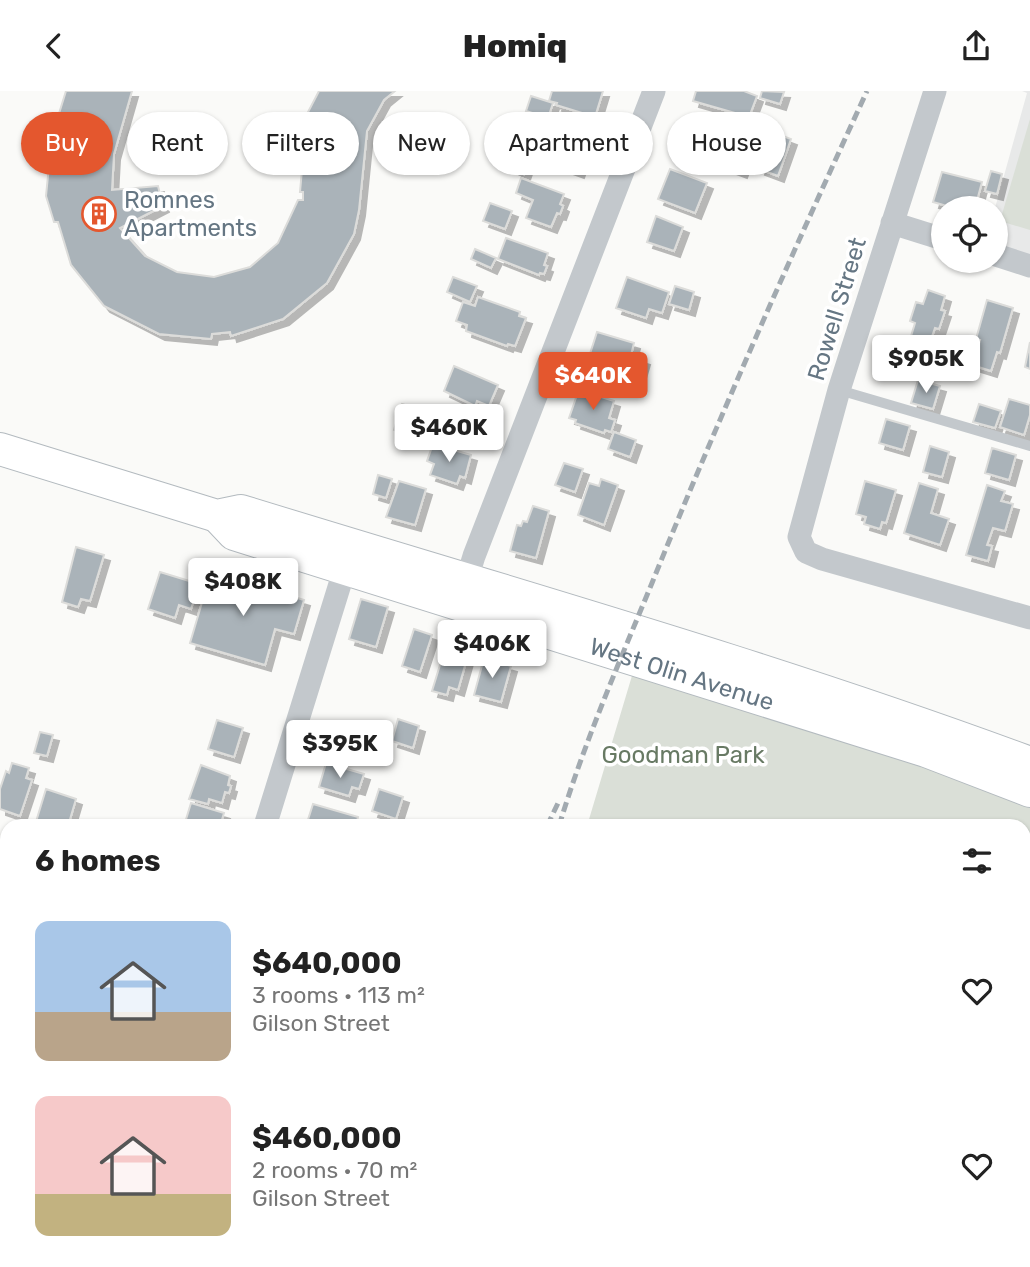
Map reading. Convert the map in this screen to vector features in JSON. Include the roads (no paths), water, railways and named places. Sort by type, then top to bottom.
[{"type":"street","points":[[463,593],[654,91]]},
{"type":"street","name":"Rowell Street","points":[[935,91],[839,390],[799,537],[806,552],[822,559],[1030,618]]},
{"type":"street","points":[[892,223],[931,235]]},
{"type":"street","points":[[1008,259],[1030,266]]},
{"type":"street","name":"West Olin Avenue","points":[[0,449],[217,516],[241,511],[348,557],[463,593],[926,751],[1030,791]]},
{"type":"street","points":[[267,819],[348,557]]},
{"type":"street","name":"West Olin Avenue","points":[[463,593],[784,677],[1030,763]]},
{"type":"lane","points":[[839,390],[1030,446]]},
{"type":"railway","points":[[561,819],[602,703],[703,459],[867,91]]},
{"type":"railway","points":[[550,819],[559,801]]},
{"type":"place","name":"Romnes Apartments","points":[[99,214]]},
{"type":"park label","name":"Goodman Park","points":[[683,755]]}]
